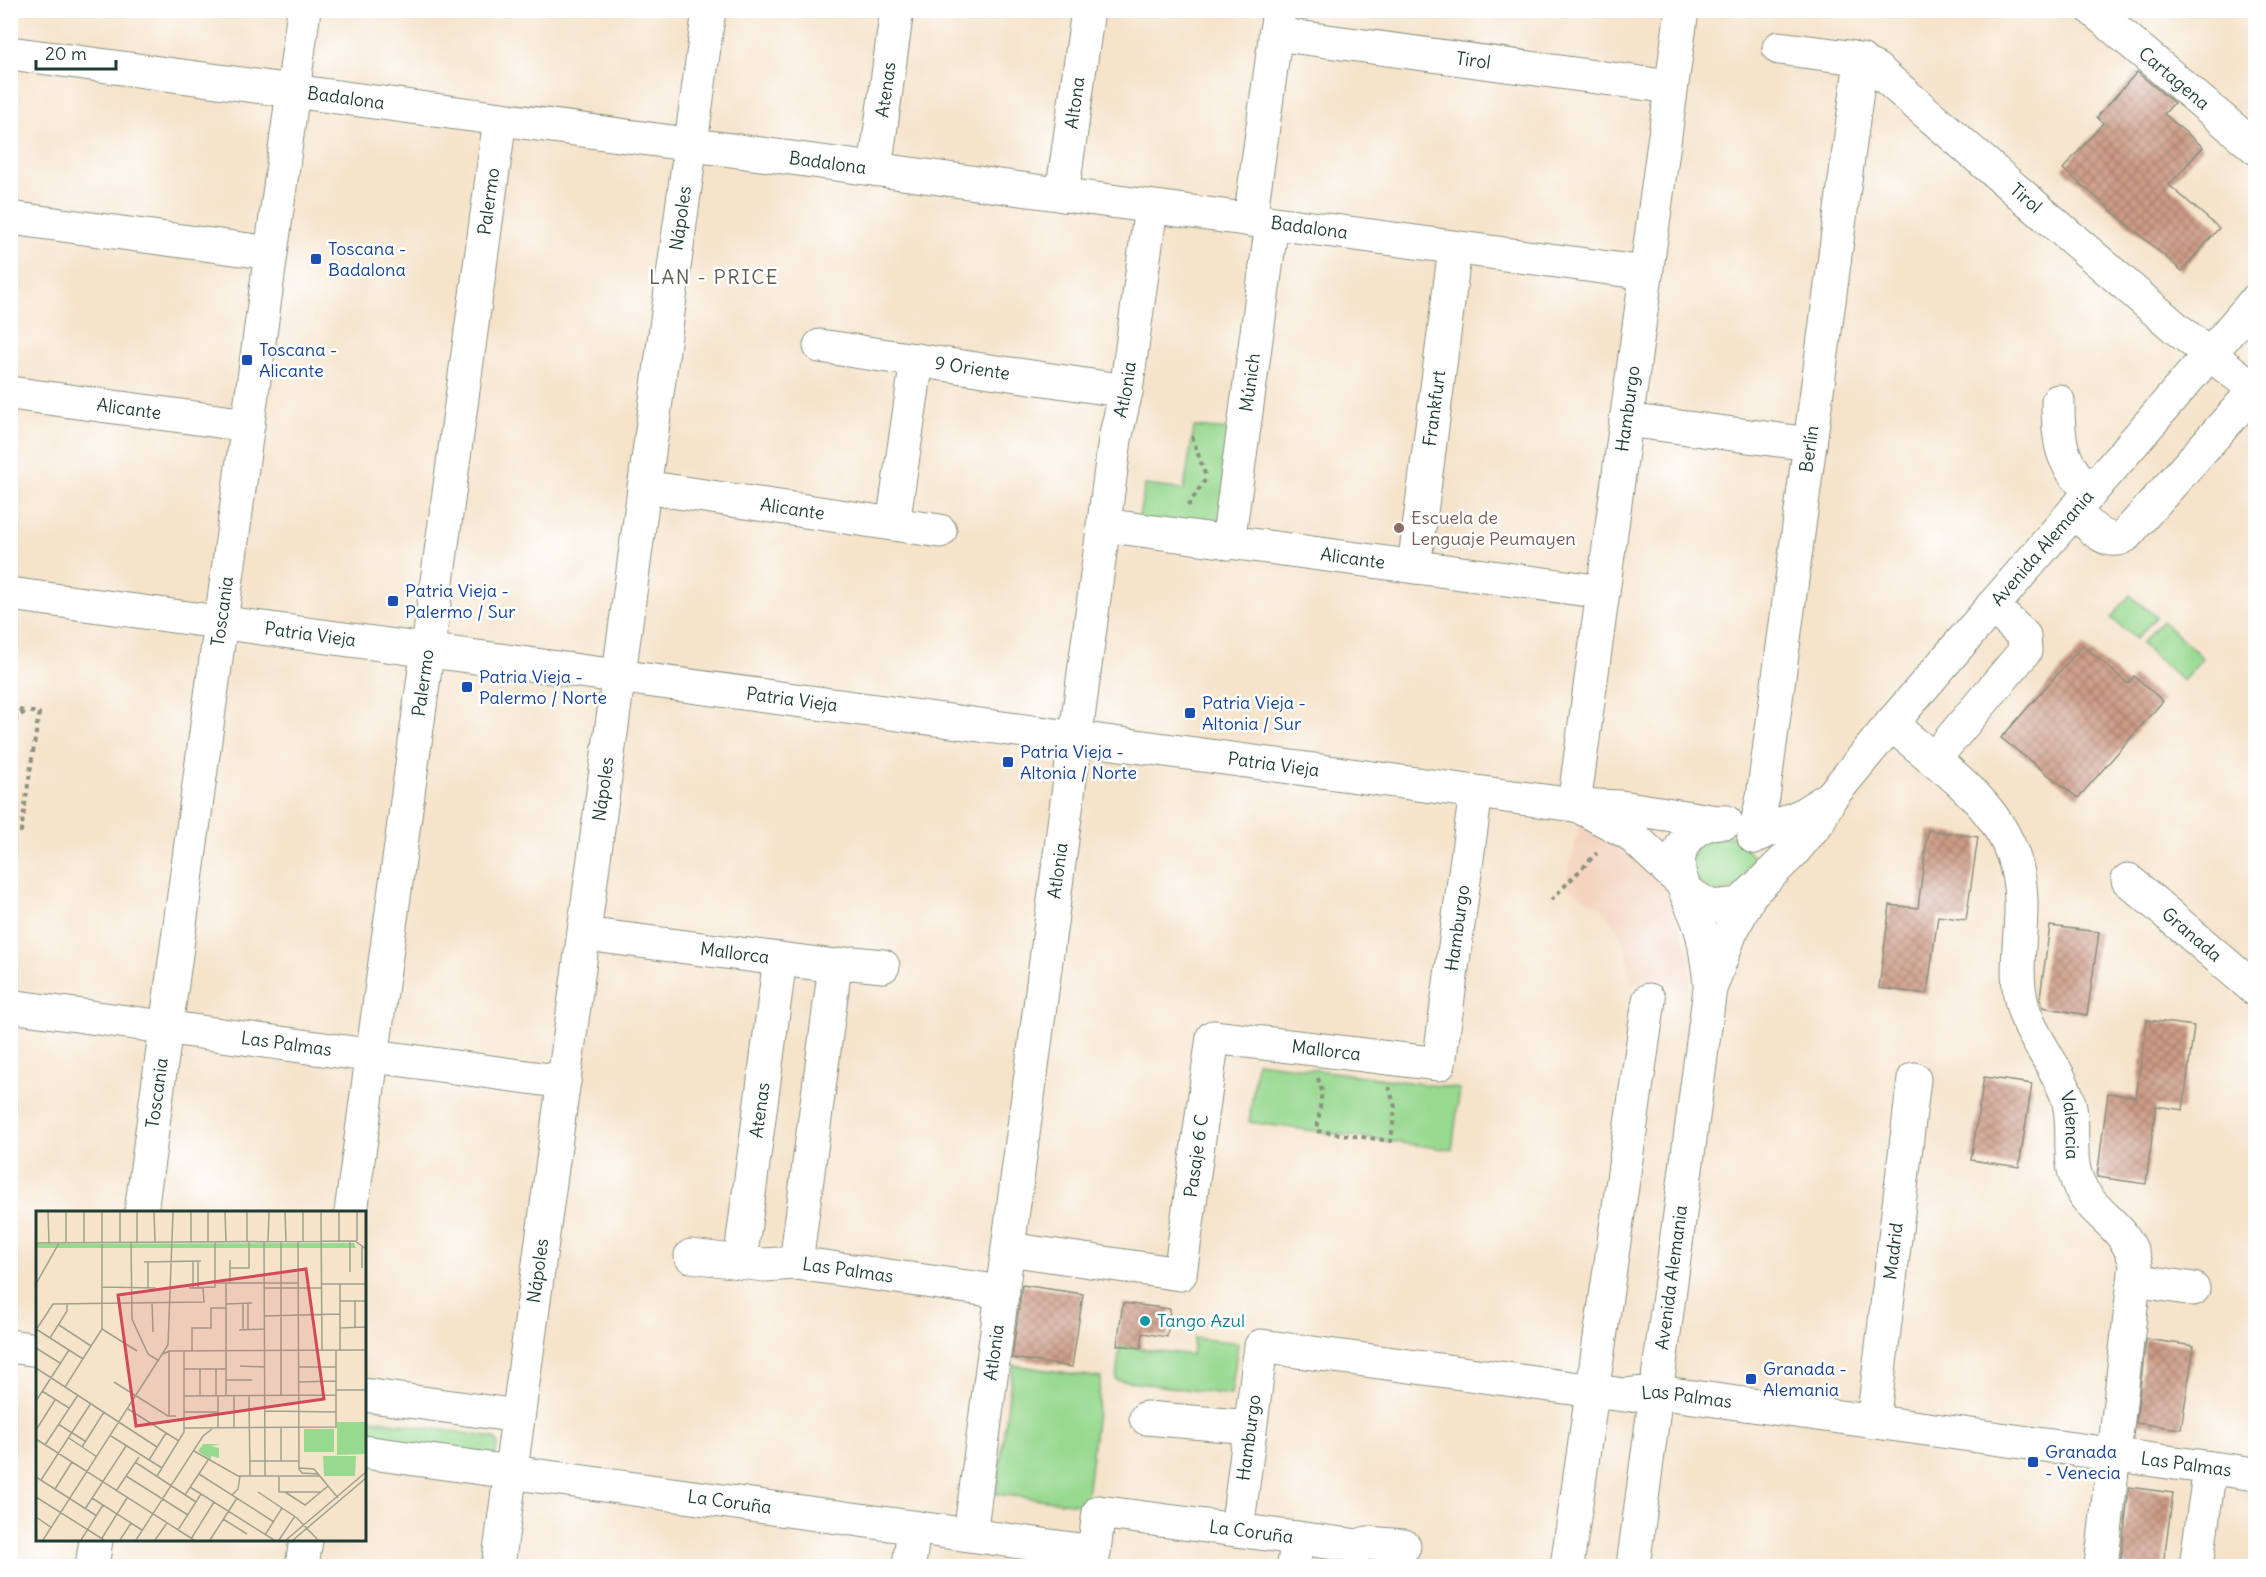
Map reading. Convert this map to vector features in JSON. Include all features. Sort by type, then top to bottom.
[{"type":"street","name":"Toscania","points":[[141,1211],[304,10]]},
{"type":"street","name":"Nápoles","points":[[498,1566],[709,10]]},
{"type":"street","name":"Atenas","points":[[875,170],[897,10]]},
{"type":"street","name":"Altona","points":[[1062,195],[1088,10]]},
{"type":"street","name":"Hamburgo","points":[[1574,805],[1682,10]]},
{"type":"street","name":"Cartagena","points":[[2093,10],[2256,148]]},
{"type":"street","name":"Tirol","points":[[1277,22],[1671,87]]},
{"type":"street","name":"Múnich","points":[[1228,543],[1261,221],[1277,22]]},
{"type":"street","name":"Tirol","points":[[1779,48],[1837,54],[1860,60],[1876,69],[2177,329],[2255,390]]},
{"type":"street","name":"Badalona","points":[[10,53],[1646,273]]},
{"type":"street","name":"Berlín","points":[[1754,837],[1763,797],[1860,60]]},
{"type":"street","name":"Palermo","points":[[351,1211],[500,119]]},
{"type":"street","name":"Atlonia","points":[[970,1535],[1077,738],[1103,525],[1115,439],[1126,391],[1151,207]]},
{"type":"street","points":[[10,218],[271,253]]},
{"type":"street","name":"Frankfurt","points":[[1414,567],[1455,248]]},
{"type":"street","name":"Avenida Alemania","points":[[1685,887],[1703,904],[1721,908],[1731,907],[1754,891],[1811,832],[1830,798],[1891,724],[2256,300]]},
{"type":"street","name":"9 Oriente","points":[[820,346],[1126,391]]},
{"type":"street","points":[[893,524],[917,360]]},
{"type":"street","points":[[2058,401],[2058,422],[2064,459],[2076,478],[2082,501],[2104,537],[2115,540],[2125,536],[2255,390]]},
{"type":"street","name":"Alicante","points":[[10,393],[248,425]]},
{"type":"street","points":[[1626,420],[1810,444]]},
{"type":"street","name":"Alicante","points":[[644,487],[940,531]]},
{"type":"street","name":"Alicante","points":[[1103,525],[1603,592]]},
{"type":"street","name":"Patria Vieja","points":[[10,594],[1574,805],[1622,807],[1717,822]]},
{"type":"street","points":[[1933,760],[2025,651],[2024,636],[1992,606]]},
{"type":"street","name":"Valencia","points":[[1891,724],[1991,812],[2007,840],[2020,887],[2018,979],[2021,1001],[2027,1020],[2068,1099],[2076,1179],[2088,1200],[2127,1239],[2136,1264],[2115,1423],[2115,1455],[2101,1566]]},
{"type":"street","name":"Hamburgo","points":[[1439,1064],[1476,792]]},
{"type":"street","name":"Avenida Alemania","points":[[1633,1566],[1710,988],[1730,934],[1754,891],[1764,860],[1754,837],[1802,815],[1830,798]]},
{"type":"street","name":"Patria Vieja","points":[[1574,805],[1630,834],[1685,887]]},
{"type":"street","name":"Avenida Alemania","points":[[1710,988],[1702,933],[1685,887],[1678,859],[1683,844],[1694,831],[1717,822]]},
{"type":"street","points":[[1717,822],[1733,824],[1754,837]]},
{"type":"street","name":"Granada","points":[[2128,880],[2256,990]]},
{"type":"street","name":"Mallorca","points":[[584,934],[835,966],[853,963],[884,966]]},
{"type":"street","name":"Atenas","points":[[740,1262],[780,959]]},
{"type":"street","points":[[796,1263],[835,966]]},
{"type":"street","points":[[1567,1566],[1648,1000]]},
{"type":"street","name":"Las Palmas","points":[[10,1006],[564,1082]]},
{"type":"street","name":"Mallorca","points":[[1213,1036],[1439,1064]]},
{"type":"street","name":"Pasaje 6 C","points":[[1009,1249],[1180,1274],[1213,1036]]},
{"type":"street","name":"Madrid","points":[[1873,1422],[1914,1079]]},
{"type":"street","name":"Las Palmas","points":[[692,1256],[780,1265],[796,1263],[1003,1292]]},
{"type":"street","points":[[2135,1280],[2193,1289]]},
{"type":"street","points":[[10,1346],[36,1350]]},
{"type":"street","name":"Hamburgo","points":[[1237,1530],[1261,1346]]},
{"type":"street","name":"Las Palmas","points":[[1261,1346],[1624,1395],[1657,1392],[2256,1474]]},
{"type":"street","points":[[366,1395],[518,1416]]},
{"type":"street","points":[[1146,1418],[1250,1428]]},
{"type":"street","name":"La Coruña","points":[[366,1452],[970,1535],[1093,1559],[1099,1512],[1237,1530],[1295,1552],[1357,1556],[1368,1543],[1404,1546]]},
{"type":"street","points":[[2196,1566],[2210,1468]]},
{"type":"street","points":[[909,1566],[914,1527]]},
{"type":"street","points":[[92,1566],[96,1541]]},
{"type":"street","points":[[302,1566],[306,1541]]},
{"type":"path","points":[[10,709],[39,713],[21,831],[10,830]]},
{"type":"path","points":[[10,724],[26,711]]},
{"type":"path","points":[[1551,900],[1597,853]]},
{"type":"path","points":[[1306,1048],[1322,1091],[1317,1131],[1391,1141],[1395,1107],[1381,1057]]},
{"type":"shaded area","points":[[1580,824],[1614,836],[1646,865],[1667,892],[1691,959],[1691,990],[1631,982],[1628,957],[1622,937],[1603,909],[1565,886]]},
{"type":"green space","points":[[1194,427],[1231,430],[1220,529],[1137,527],[1145,485],[1184,490]]},
{"type":"green space","points":[[2130,595],[2156,617],[2136,639],[2111,618]]},
{"type":"green space","points":[[2162,621],[2203,658],[2183,681],[2141,644]]},
{"type":"green space","points":[[1733,836],[1740,839],[1753,858],[1751,880],[1712,897],[1688,870],[1698,842]]},
{"type":"green space","points":[[1257,1062],[1460,1089],[1452,1150],[1249,1122]]},
{"type":"green space","points":[[1194,1338],[1238,1343],[1231,1395],[1116,1380],[1120,1346],[1192,1355]]},
{"type":"green space","points":[[1013,1365],[1101,1378],[1086,1505],[996,1494]]},
{"type":"green space","points":[[366,1418],[494,1438],[498,1443],[495,1456],[366,1443]]},
{"type":"building","points":[[2137,72],[2174,103],[2164,114],[2203,147],[2169,185],[2219,228],[2182,271],[2063,169],[2103,123],[2097,117]]},
{"type":"building","points":[[2083,645],[2128,684],[2134,676],[2163,701],[2078,798],[2001,738]]},
{"type":"building","points":[[1928,830],[1978,837],[1966,920],[1938,916],[1927,994],[1879,988],[1890,905],[1918,908]]},
{"type":"building","points":[[2050,926],[2099,932],[2087,1015],[2043,1007],[2040,997]]},
{"type":"building","points":[[2147,1020],[2194,1026],[2183,1110],[2156,1106],[2146,1184],[2097,1177],[2108,1093],[2136,1097]]},
{"type":"building","points":[[1984,1077],[2032,1084],[2019,1167],[1971,1160]]},
{"type":"building","points":[[1022,1285],[1083,1294],[1072,1367],[1012,1358]]},
{"type":"building","name":"Tango Azul","points":[[1123,1303],[1170,1309],[1167,1337],[1143,1333],[1141,1348],[1117,1345]]},
{"type":"building","points":[[2146,1339],[2194,1346],[2181,1429],[2136,1423]]},
{"type":"building","points":[[2129,1487],[2173,1493],[2163,1566],[2120,1566]]},
{"type":"place","name":"Toscana - Badalona","points":[[316,259]]},
{"type":"place","name":"Toscana - Alicante","points":[[247,360]]},
{"type":"place","name":"Escuela de Lenguaje Peumayen","points":[[1399,528]]},
{"type":"place","name":"Patria Vieja - Palermo / Sur","points":[[393,601]]},
{"type":"place","name":"Patria Vieja - Palermo / Norte","points":[[467,687]]},
{"type":"place","name":"Patria Vieja - Altonia / Sur","points":[[1190,713]]},
{"type":"place","name":"Patria Vieja - Altonia / Norte","points":[[1008,762]]},
{"type":"place","name":"Tango Azul","points":[[1145,1321]]},
{"type":"place","name":"Granada - Alemania","points":[[1751,1379]]},
{"type":"place","name":"Granada - Venecia","points":[[2033,1462]]},
{"type":"district","name":"LAN - PRICE","points":[[714,277]]}]
